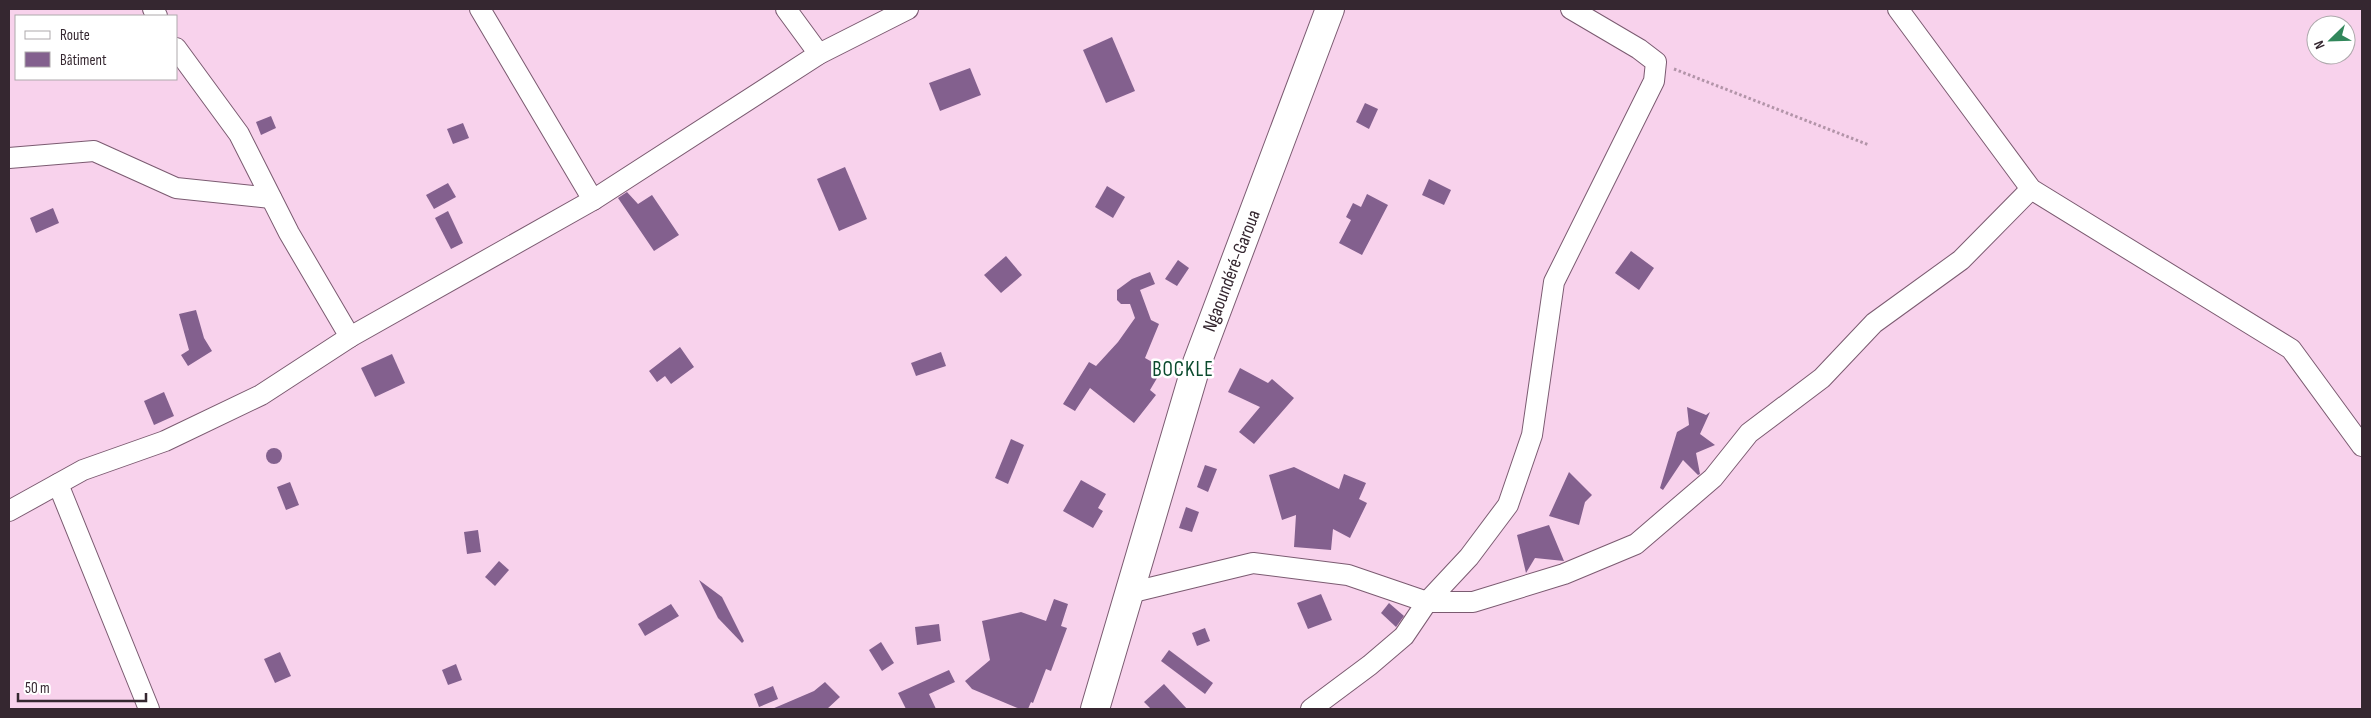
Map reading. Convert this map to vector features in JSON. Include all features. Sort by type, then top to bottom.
[{"type":"highway","name":"Ngaoundéré-Garoua","points":[[1095,709],[1197,363],[1330,9]]},
{"type":"street","points":[[480,9],[593,200]]},
{"type":"street","points":[[786,9],[819,54]]},
{"type":"street","points":[[9,511],[83,470],[165,441],[261,395],[350,337],[593,200],[819,54],[908,9]]},
{"type":"street","points":[[1312,709],[1370,665],[1404,636],[1426,602],[1469,557],[1508,505],[1532,435],[1554,282],[1654,81],[1656,62],[1639,49],[1571,9]]},
{"type":"street","points":[[1898,9],[2031,189],[2254,324],[2291,349],[2362,446]]},
{"type":"street","points":[[178,51],[239,134],[271,198],[350,337]]},
{"type":"street","points":[[9,158],[94,151],[176,188],[271,198]]},
{"type":"street","points":[[1129,593],[1253,563],[1348,575],[1426,602],[1473,602],[1564,574],[1636,544],[1713,478],[1749,433],[1822,378],[1874,323],[1961,260],[2031,189]]},
{"type":"street","points":[[58,484],[149,709]]},
{"type":"path","points":[[1656,62],[1869,145]]},
{"type":"building","points":[[1112,37],[1135,91],[1106,103],[1083,50]]},
{"type":"building","points":[[970,68],[981,95],[940,111],[929,83]]},
{"type":"building","points":[[1365,103],[1378,109],[1369,129],[1356,122]]},
{"type":"building","points":[[271,116],[276,128],[261,135],[256,122]]},
{"type":"building","points":[[463,123],[469,138],[453,144],[447,129]]},
{"type":"building","points":[[845,167],[867,219],[839,231],[817,179]]},
{"type":"building","points":[[1429,179],[1451,190],[1444,205],[1422,195]]},
{"type":"building","points":[[448,183],[456,197],[434,209],[426,195]]},
{"type":"building","points":[[1107,186],[1125,197],[1113,218],[1095,207]]},
{"type":"building","points":[[627,192],[638,204],[652,195],[679,235],[654,251],[618,198]]},
{"type":"building","points":[[1367,194],[1388,205],[1362,255],[1339,243],[1351,220],[1346,217],[1353,203],[1361,207]]},
{"type":"building","points":[[53,208],[59,223],[36,233],[30,218]]},
{"type":"building","points":[[448,211],[463,243],[451,249],[435,218]]},
{"type":"building","points":[[1631,251],[1654,268],[1639,290],[1615,273]]},
{"type":"building","points":[[1006,256],[1022,275],[1001,293],[984,275]]},
{"type":"building","points":[[1178,260],[1189,268],[1177,286],[1165,279]]},
{"type":"building","points":[[1150,272],[1155,284],[1140,290],[1151,320],[1159,324],[1145,358],[1163,368],[1150,390],[1156,395],[1134,423],[1090,388],[1075,411],[1063,404],[1089,362],[1096,366],[1118,342],[1135,318],[1130,304],[1121,304],[1117,300],[1117,290],[1132,279]]},
{"type":"building","points":[[196,310],[204,338],[212,351],[188,366],[181,355],[189,350],[179,314]]},
{"type":"building","points":[[680,347],[694,367],[671,384],[665,376],[657,382],[649,371]]},
{"type":"building","points":[[941,352],[946,366],[916,376],[911,363]]},
{"type":"building","points":[[392,354],[405,383],[375,397],[361,368]]},
{"type":"building","points":[[1240,368],[1268,383],[1272,379],[1294,398],[1254,444],[1239,432],[1260,407],[1228,392]]},
{"type":"building","points":[[164,392],[174,416],[154,425],[144,401]]},
{"type":"building","points":[[1687,407],[1706,415],[1710,412],[1700,434],[1715,445],[1696,453],[1700,474],[1698,475],[1683,460],[1663,490],[1660,488],[1677,432],[1689,425]]},
{"type":"building","points":[[1011,439],[1024,445],[1008,484],[995,478]]},
{"type":"building","points":[[271,448],[277,448],[282,453],[280,462],[271,464],[266,459],[266,453]]},
{"type":"building","points":[[1205,465],[1217,469],[1208,492],[1197,487]]},
{"type":"building","points":[[1294,467],[1339,489],[1344,474],[1366,483],[1359,499],[1367,503],[1350,538],[1333,529],[1331,550],[1294,547],[1296,515],[1282,520],[1269,475]]},
{"type":"building","points":[[1569,472],[1592,495],[1585,502],[1579,525],[1549,516]]},
{"type":"building","points":[[1081,480],[1106,494],[1098,508],[1103,511],[1093,528],[1063,511]]},
{"type":"building","points":[[290,482],[299,505],[286,510],[277,487]]},
{"type":"building","points":[[1186,507],[1199,512],[1192,532],[1179,528]]},
{"type":"building","points":[[1549,525],[1564,561],[1535,558],[1526,573],[1517,535]]},
{"type":"building","points":[[478,530],[481,552],[467,554],[464,532]]},
{"type":"building","points":[[499,561],[509,570],[495,586],[485,577]]},
{"type":"building","points":[[699,580],[722,597],[744,641],[742,643],[718,618]]},
{"type":"building","points":[[1321,594],[1332,620],[1308,629],[1297,603]]},
{"type":"building","points":[[1054,599],[1068,604],[1061,626],[1067,628],[1051,671],[1046,669],[1033,703],[1031,702],[1028,709],[1020,709],[972,689],[965,681],[990,660],[982,621],[1021,612],[1046,621]]},
{"type":"building","points":[[1389,603],[1404,616],[1396,627],[1381,613]]},
{"type":"building","points":[[671,604],[679,616],[645,636],[638,624]]},
{"type":"building","points":[[939,624],[941,641],[917,645],[915,627]]},
{"type":"building","points":[[1205,628],[1210,641],[1197,646],[1192,633]]},
{"type":"building","points":[[881,642],[894,663],[882,671],[869,650]]},
{"type":"building","points":[[1169,650],[1213,683],[1205,694],[1161,661]]},
{"type":"building","points":[[280,652],[291,676],[275,683],[264,659]]},
{"type":"building","points":[[456,664],[462,680],[448,685],[442,670]]},
{"type":"building","points":[[949,670],[955,682],[929,694],[936,709],[906,709],[898,693]]},
{"type":"building","points":[[825,682],[840,697],[827,709],[772,709],[814,691]]},
{"type":"building","points":[[1164,684],[1187,709],[1151,709],[1144,702]]},
{"type":"building","points":[[773,686],[778,699],[759,707],[754,694]]},
{"type":"district","name":"BOCKLE","points":[[1183,369]]}]
